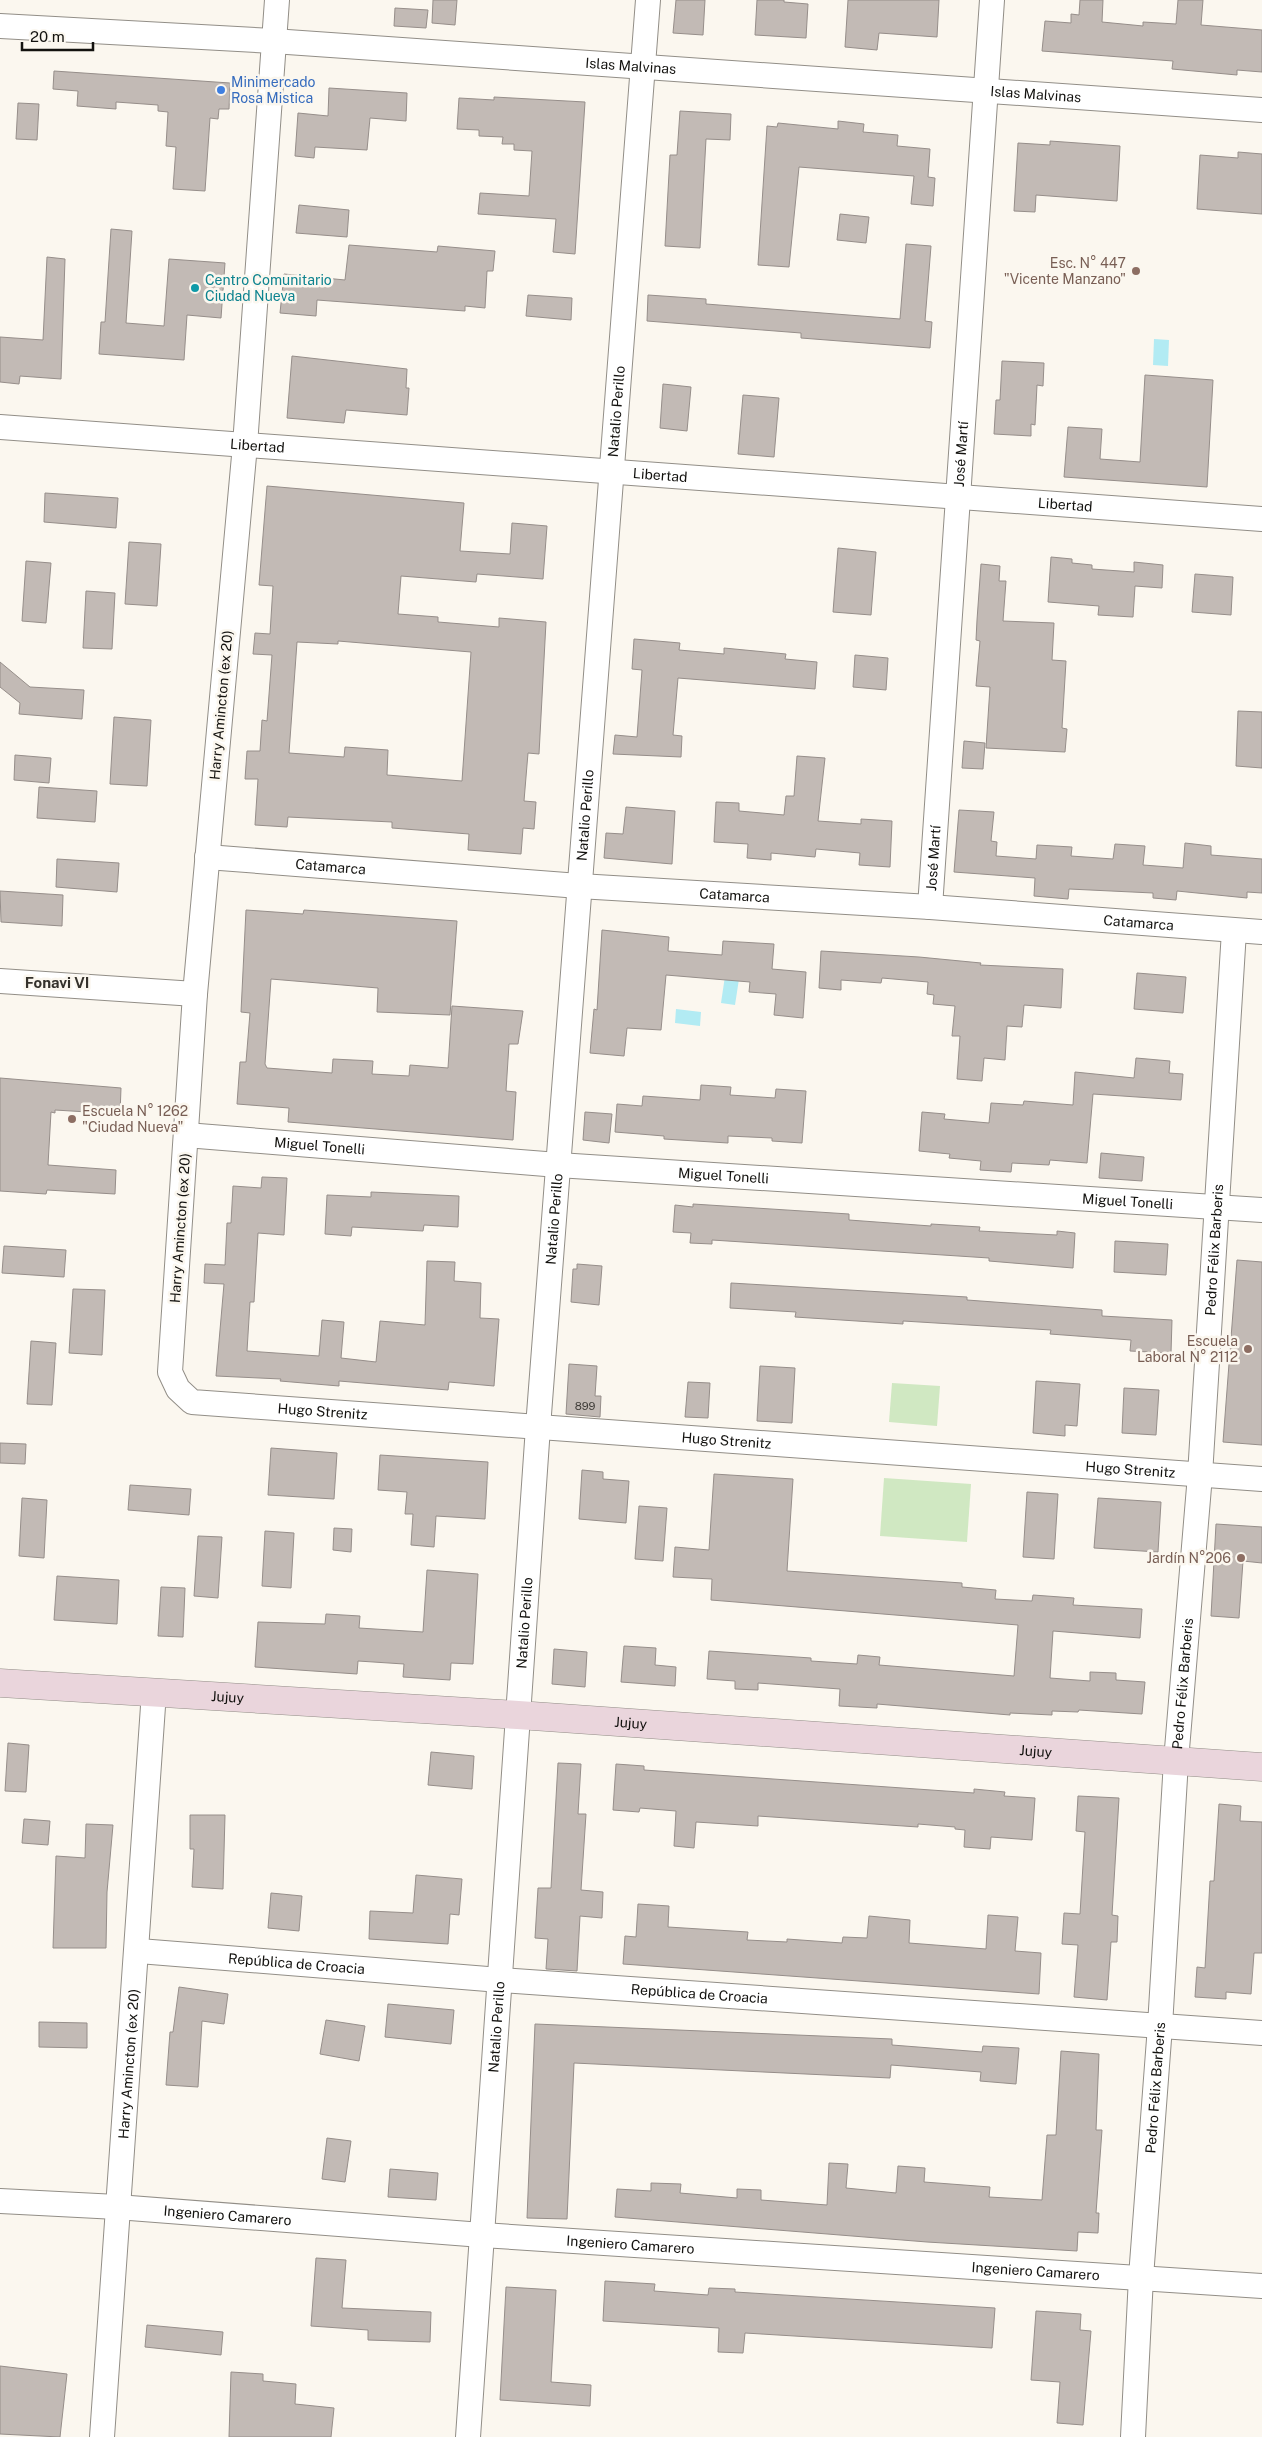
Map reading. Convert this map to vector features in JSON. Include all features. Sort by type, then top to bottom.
[{"type":"main road","name":"Jujuy","points":[[0,1683],[518,1715],[1262,1767]]},
{"type":"street","name":"Harry Amincton (ex 20)","points":[[192,1402],[178,1389],[170,1372],[195,994],[245,445],[276,0]]},
{"type":"street","name":"Natalio Perillo","points":[[468,2437],[538,1427],[648,0]]},
{"type":"street","name":"José Martí","points":[[930,908],[992,0]]},
{"type":"street","name":"Islas Malvinas","points":[[0,26],[273,41],[1262,110]]},
{"type":"street","name":"Libertad","points":[[0,427],[1262,519]]},
{"type":"street","name":"Catamarca","points":[[207,857],[579,886],[930,908],[1262,932]]},
{"type":"street","name":"Pedro Félix Barberis","points":[[1133,2437],[1141,2277],[1160,2026],[1176,1761],[1200,1475],[1234,930]]},
{"type":"street","points":[[0,981],[195,994]]},
{"type":"street","name":"Miguel Tonelli","points":[[186,1135],[558,1165],[1262,1210]]},
{"type":"street","name":"Hugo Strenitz","points":[[192,1402],[1262,1478]]},
{"type":"street","name":"Harry Amincton (ex 20)","points":[[102,2437],[117,2207],[139,1951],[154,1692]]},
{"type":"street","name":"República de Croacia","points":[[139,1951],[500,1980],[1262,2032]]},
{"type":"street","name":"Ingeniero Camarero","points":[[0,2201],[117,2207],[482,2235],[1262,2286]]},
{"type":"green space","points":[[892,1383],[940,1386],[937,1426],[889,1422]]},
{"type":"green space","points":[[884,1478],[971,1484],[967,1542],[880,1536]]},
{"type":"water","points":[[1154,339],[1169,340],[1168,366],[1153,365]]},
{"type":"water","points":[[725,976],[739,979],[735,1005],[721,1003]]},
{"type":"water","points":[[676,1009],[701,1012],[700,1026],[675,1023]]},
{"type":"building","points":[[433,0],[457,0],[455,25],[432,23]]},
{"type":"building","points":[[676,0],[705,0],[703,35],[673,33]]},
{"type":"building","points":[[757,0],[784,0],[784,2],[808,4],[806,38],[755,35]]},
{"type":"building","points":[[848,0],[939,0],[937,37],[879,33],[877,50],[845,47]]},
{"type":"building","points":[[1080,0],[1103,0],[1102,22],[1143,26],[1143,22],[1176,24],[1178,0],[1203,0],[1201,25],[1262,30],[1262,72],[1237,70],[1237,75],[1172,69],[1173,61],[1042,51],[1045,21],[1071,23],[1071,14],[1079,15]]},
{"type":"building","points":[[395,8],[428,10],[426,28],[394,26]]},
{"type":"building","points":[[54,71],[230,83],[229,109],[219,109],[218,119],[210,118],[205,191],[173,189],[176,147],[166,146],[168,112],[158,111],[158,105],[116,102],[116,109],[77,106],[78,91],[53,89]]},
{"type":"building","points":[[329,88],[407,93],[406,121],[370,118],[367,150],[315,147],[314,158],[295,156],[298,113],[328,116]]},
{"type":"building","points":[[494,97],[585,102],[575,254],[553,252],[556,219],[478,214],[480,193],[529,196],[532,151],[514,150],[514,144],[502,144],[503,137],[479,136],[479,130],[457,129],[459,98],[494,100]]},
{"type":"building","points":[[18,103],[39,104],[37,140],[16,139]]},
{"type":"building","points":[[680,111],[731,114],[730,140],[706,139],[700,248],[665,246],[670,155],[677,155]]},
{"type":"building","points":[[838,121],[864,124],[863,132],[898,135],[897,146],[930,149],[928,177],[935,178],[933,206],[911,204],[914,176],[799,167],[789,267],[758,265],[767,126],[777,127],[778,123],[838,129]]},
{"type":"building","points":[[1050,141],[1120,146],[1117,201],[1036,195],[1035,212],[1014,211],[1018,143],[1050,145]]},
{"type":"building","points":[[1238,152],[1262,154],[1262,214],[1197,209],[1200,155],[1238,158]]},
{"type":"building","points":[[299,205],[349,210],[347,237],[296,233]]},
{"type":"building","points":[[840,214],[869,217],[866,243],[837,240]]},
{"type":"building","points":[[111,229],[132,231],[126,323],[164,326],[169,259],[225,263],[221,318],[187,315],[184,360],[99,354],[101,322],[105,322]]},
{"type":"building","points":[[906,244],[931,246],[925,321],[932,322],[930,348],[801,338],[801,333],[647,321],[648,295],[706,299],[706,304],[900,319]]},
{"type":"building","points":[[349,245],[437,252],[438,246],[495,251],[493,271],[487,271],[485,308],[465,306],[465,311],[317,300],[316,316],[280,313],[284,274],[345,280]]},
{"type":"building","points":[[47,257],[65,259],[61,379],[20,376],[19,384],[0,382],[0,337],[43,340]]},
{"type":"building","points":[[528,295],[572,298],[571,320],[526,316]]},
{"type":"building","points":[[292,356],[407,369],[406,388],[409,388],[407,415],[346,410],[344,423],[287,418]]},
{"type":"building","points":[[1002,361],[1044,363],[1043,386],[1037,385],[1035,425],[1031,424],[1031,436],[994,434],[996,400],[1000,400]]},
{"type":"building","points":[[1145,375],[1213,380],[1207,487],[1064,477],[1068,427],[1102,429],[1100,459],[1140,462]]},
{"type":"building","points":[[663,384],[691,387],[687,431],[660,428]]},
{"type":"building","points":[[743,395],[779,398],[774,457],[738,454]]},
{"type":"building","points":[[267,486],[464,503],[460,551],[510,554],[512,523],[547,526],[543,579],[477,574],[476,582],[401,576],[398,614],[438,617],[438,622],[499,627],[499,618],[546,622],[539,754],[528,753],[524,801],[536,802],[534,829],[523,828],[521,854],[468,850],[469,834],[392,828],[392,822],[288,817],[287,827],[255,825],[258,779],[245,779],[247,751],[260,751],[262,720],[267,721],[272,655],[253,654],[255,633],[270,634],[273,586],[259,585]],"holes":[[[338,641],[471,652],[462,781],[387,775],[388,750],[345,747],[344,757],[289,753],[297,642],[338,644]]]},
{"type":"building","points":[[45,493],[118,498],[116,528],[44,522]]},
{"type":"building","points":[[129,542],[161,544],[157,606],[125,604]]},
{"type":"building","points":[[838,548],[876,552],[871,615],[833,612]]},
{"type":"building","points":[[1051,557],[1072,559],[1072,563],[1092,565],[1092,569],[1134,572],[1134,562],[1163,565],[1162,588],[1135,586],[1133,617],[1098,615],[1099,606],[1048,602]]},
{"type":"building","points":[[26,561],[51,563],[46,623],[22,621]]},
{"type":"building","points":[[981,564],[1000,566],[999,581],[1006,581],[1003,621],[1054,623],[1052,660],[1066,661],[1062,728],[1067,729],[1065,752],[986,748],[990,687],[976,686],[980,641],[976,640]]},
{"type":"building","points":[[1195,574],[1233,577],[1231,615],[1192,612]]},
{"type":"building","points":[[86,591],[115,593],[112,649],[83,648]]},
{"type":"building","points":[[634,639],[680,643],[679,650],[724,654],[724,648],[786,654],[785,659],[817,662],[815,689],[678,678],[673,735],[682,736],[681,757],[613,754],[615,735],[637,737],[642,670],[632,669]]},
{"type":"building","points":[[855,655],[888,658],[886,690],[853,687]]},
{"type":"building","points":[[0,662],[30,687],[84,690],[82,719],[19,714],[20,703],[0,687]]},
{"type":"building","points":[[1238,711],[1262,712],[1262,768],[1236,766]]},
{"type":"building","points":[[114,717],[151,720],[147,786],[110,784]]},
{"type":"building","points":[[964,741],[985,743],[983,769],[962,768]]},
{"type":"building","points":[[15,755],[51,758],[49,783],[14,780]]},
{"type":"building","points":[[797,756],[825,758],[818,821],[861,824],[861,819],[892,821],[890,867],[859,865],[860,853],[816,849],[815,857],[771,853],[771,860],[747,858],[748,844],[714,842],[716,802],[739,803],[739,811],[784,815],[786,796],[794,796]]},
{"type":"building","points":[[39,787],[97,791],[95,822],[37,818]]},
{"type":"building","points":[[626,807],[675,811],[672,864],[604,858],[606,833],[623,834]]},
{"type":"building","points":[[959,810],[994,812],[991,841],[997,842],[996,856],[1036,859],[1037,845],[1072,847],[1071,856],[1113,859],[1115,844],[1145,846],[1143,865],[1183,868],[1185,843],[1211,846],[1211,855],[1262,859],[1262,893],[1247,892],[1247,898],[1177,891],[1176,900],[1153,898],[1153,893],[1069,889],[1068,899],[1034,896],[1035,878],[954,872]]},
{"type":"building","points":[[57,859],[119,863],[117,892],[56,887]]},
{"type":"building","points":[[0,891],[63,895],[62,926],[1,922]]},
{"type":"building","points":[[246,910],[303,914],[304,910],[457,921],[450,1015],[377,1012],[378,988],[271,979],[265,1064],[267,1068],[332,1073],[333,1059],[373,1061],[372,1074],[409,1076],[410,1065],[448,1068],[452,1006],[523,1011],[518,1044],[509,1044],[506,1091],[516,1092],[513,1140],[288,1122],[289,1108],[237,1104],[240,1062],[246,1062],[250,1013],[241,1012]]},
{"type":"building","points":[[602,930],[669,937],[668,951],[722,955],[723,941],[774,944],[772,969],[806,972],[803,1018],[774,1015],[776,994],[749,992],[750,982],[666,975],[661,1030],[627,1028],[624,1056],[590,1053],[594,1009],[597,1010]]},
{"type":"building","points":[[821,951],[919,957],[981,963],[980,965],[1063,969],[1061,1008],[1024,1005],[1022,1027],[1007,1026],[1005,1060],[984,1058],[982,1081],[957,1079],[960,1036],[952,1036],[955,1006],[933,1004],[934,995],[927,994],[928,982],[882,978],[881,983],[841,980],[841,990],[819,988]]},
{"type":"building","points":[[1137,973],[1186,977],[1183,1013],[1134,1009]]},
{"type":"building","points":[[1136,1058],[1170,1061],[1169,1073],[1183,1074],[1181,1100],[1093,1094],[1087,1163],[1050,1160],[1049,1165],[1012,1163],[1011,1172],[980,1170],[981,1161],[949,1158],[950,1154],[919,1151],[922,1112],[945,1114],[944,1119],[989,1123],[991,1103],[1023,1105],[1024,1101],[1073,1105],[1075,1072],[1134,1078]]},
{"type":"building","points":[[0,1078],[121,1088],[120,1114],[55,1110],[55,1113],[51,1112],[48,1165],[116,1170],[115,1194],[47,1190],[46,1194],[0,1191]]},
{"type":"building","points":[[701,1085],[731,1087],[730,1095],[775,1098],[776,1089],[806,1091],[802,1143],[772,1141],[772,1138],[728,1136],[728,1143],[664,1139],[664,1136],[615,1132],[617,1104],[642,1106],[643,1096],[700,1100]]},
{"type":"building","points":[[585,1112],[612,1114],[609,1143],[583,1140]]},
{"type":"building","points":[[1101,1153],[1144,1157],[1142,1181],[1099,1178]]},
{"type":"building","points":[[262,1177],[287,1178],[284,1235],[258,1233],[254,1302],[250,1302],[247,1351],[319,1356],[322,1320],[344,1322],[341,1358],[376,1362],[380,1321],[425,1325],[427,1261],[455,1262],[454,1281],[481,1283],[480,1318],[499,1319],[494,1386],[449,1382],[448,1390],[339,1381],[339,1386],[280,1381],[281,1379],[216,1376],[224,1284],[204,1283],[205,1264],[225,1265],[227,1223],[231,1223],[233,1186],[261,1188]]},
{"type":"building","points":[[371,1192],[459,1196],[458,1227],[424,1225],[423,1231],[352,1227],[351,1236],[325,1234],[327,1195],[371,1197]]},
{"type":"building","points":[[693,1204],[849,1214],[849,1220],[931,1226],[931,1224],[980,1227],[979,1231],[1057,1235],[1057,1231],[1075,1233],[1073,1268],[989,1261],[989,1258],[712,1240],[712,1244],[690,1243],[691,1233],[673,1232],[675,1205],[693,1207]]},
{"type":"building","points":[[1115,1241],[1168,1244],[1166,1275],[1114,1272]]},
{"type":"building","points":[[4,1246],[66,1250],[64,1277],[2,1273]]},
{"type":"building","name":"Escuela Laboral N° 2112","points":[[1237,1260],[1262,1262],[1262,1445],[1223,1442]]},
{"type":"building","points":[[577,1264],[602,1266],[599,1305],[571,1302],[573,1269],[577,1269]]},
{"type":"building","points":[[731,1283],[967,1297],[967,1300],[1102,1310],[1102,1316],[1172,1320],[1171,1353],[1130,1351],[1131,1340],[1050,1334],[1051,1330],[903,1321],[903,1324],[795,1317],[796,1312],[730,1308]]},
{"type":"building","points":[[73,1289],[105,1290],[102,1355],[69,1353]]},
{"type":"building","points":[[31,1341],[56,1343],[52,1405],[27,1404]]},
{"type":"building","points":[[569,1364],[597,1366],[595,1396],[601,1396],[600,1417],[566,1414]]},
{"type":"building","points":[[760,1366],[795,1368],[792,1423],[757,1421]]},
{"type":"building","points":[[1036,1381],[1080,1384],[1077,1426],[1065,1425],[1065,1436],[1033,1433]]},
{"type":"building","points":[[688,1382],[710,1383],[708,1418],[685,1417]]},
{"type":"building","points":[[1124,1388],[1159,1390],[1156,1435],[1122,1433]]},
{"type":"building","points":[[0,1443],[26,1444],[25,1464],[0,1463]]},
{"type":"building","points":[[271,1448],[337,1453],[334,1499],[268,1495]]},
{"type":"building","points":[[380,1455],[488,1462],[485,1519],[436,1516],[434,1547],[411,1545],[413,1514],[405,1514],[407,1492],[378,1490]]},
{"type":"building","points":[[582,1470],[603,1472],[603,1479],[629,1481],[626,1523],[579,1519]]},
{"type":"building","points":[[714,1474],[793,1479],[787,1571],[962,1583],[962,1587],[996,1590],[995,1599],[1032,1601],[1033,1595],[1074,1598],[1073,1605],[1142,1609],[1140,1638],[1053,1631],[1050,1678],[1090,1681],[1090,1672],[1116,1673],[1116,1680],[1145,1682],[1142,1714],[1079,1710],[1078,1712],[1052,1711],[1052,1715],[1010,1713],[1010,1715],[877,1704],[877,1708],[839,1706],[840,1689],[758,1683],[758,1690],[735,1689],[735,1681],[707,1679],[709,1651],[811,1658],[811,1661],[857,1664],[858,1655],[880,1657],[879,1665],[1014,1676],[1018,1625],[711,1600],[712,1579],[673,1577],[675,1547],[709,1550]]},
{"type":"building","points":[[130,1485],[191,1489],[189,1515],[128,1510]]},
{"type":"building","points":[[1027,1492],[1058,1494],[1054,1559],[1023,1557]]},
{"type":"building","points":[[22,1498],[47,1500],[44,1558],[19,1556]]},
{"type":"building","points":[[1098,1498],[1161,1502],[1158,1552],[1094,1548]]},
{"type":"building","points":[[639,1506],[667,1508],[663,1561],[635,1559]]},
{"type":"building","points":[[1216,1524],[1262,1527],[1262,1563],[1243,1561],[1239,1618],[1211,1616]]},
{"type":"building","points":[[334,1528],[352,1529],[351,1552],[333,1550]]},
{"type":"building","points":[[265,1531],[294,1533],[291,1588],[262,1586]]},
{"type":"building","points":[[198,1536],[222,1537],[218,1598],[194,1596]]},
{"type":"building","points":[[427,1570],[478,1574],[473,1664],[451,1663],[450,1680],[403,1677],[404,1664],[358,1661],[357,1674],[255,1667],[258,1622],[325,1624],[326,1614],[360,1616],[359,1628],[423,1632]]},
{"type":"building","points":[[57,1576],[119,1580],[117,1624],[54,1620]]},
{"type":"building","points":[[161,1587],[185,1588],[183,1637],[158,1636]]},
{"type":"building","points":[[624,1646],[656,1648],[655,1665],[676,1667],[675,1686],[621,1682]]},
{"type":"building","points":[[554,1649],[587,1652],[585,1687],[552,1684]]},
{"type":"building","points":[[8,1743],[29,1745],[26,1792],[5,1791]]},
{"type":"building","points":[[431,1752],[474,1756],[472,1789],[428,1785]]},
{"type":"building","points":[[558,1763],[581,1764],[578,1814],[586,1814],[581,1890],[603,1892],[602,1918],[580,1916],[577,1971],[546,1969],[548,1939],[535,1938],[538,1888],[551,1888]]},
{"type":"building","points":[[616,1764],[644,1766],[644,1770],[974,1793],[974,1789],[1005,1792],[1004,1796],[1035,1798],[1032,1840],[991,1837],[990,1849],[964,1847],[965,1830],[955,1829],[955,1827],[918,1824],[918,1827],[758,1816],[758,1826],[696,1822],[694,1848],[674,1846],[676,1811],[640,1808],[639,1812],[613,1810]]},
{"type":"building","points":[[1078,1796],[1119,1798],[1112,1915],[1118,1916],[1117,1942],[1111,1942],[1107,2000],[1074,1997],[1078,1945],[1062,1944],[1064,1913],[1080,1914],[1085,1832],[1076,1831]]},
{"type":"building","points":[[1219,1804],[1241,1806],[1240,1821],[1262,1822],[1262,1953],[1254,1953],[1251,1994],[1226,1992],[1226,1999],[1195,1997],[1197,1967],[1205,1968],[1210,1881],[1214,1881]]},
{"type":"building","points":[[190,1815],[225,1815],[223,1889],[192,1887],[194,1849],[190,1849]]},
{"type":"building","points":[[24,1819],[50,1821],[48,1845],[22,1843]]},
{"type":"building","points":[[86,1824],[113,1825],[107,1892],[106,1948],[53,1948],[56,1856],[85,1858]]},
{"type":"building","points":[[416,1875],[462,1879],[459,1915],[450,1914],[448,1944],[369,1939],[370,1911],[413,1913]]},
{"type":"building","points":[[271,1893],[302,1896],[299,1931],[268,1928]]},
{"type":"building","points":[[638,1904],[669,1906],[668,1927],[748,1932],[747,1940],[787,1942],[787,1939],[842,1943],[843,1937],[867,1938],[869,1916],[910,1920],[909,1943],[986,1949],[988,1915],[1018,1917],[1015,1951],[1041,1953],[1039,1994],[623,1964],[625,1936],[636,1937]]},
{"type":"building","points":[[179,1987],[228,1994],[224,2024],[202,2021],[198,2087],[166,2085],[170,2032],[173,2032]]},
{"type":"building","points":[[388,2004],[454,2010],[451,2044],[385,2037]]},
{"type":"building","points":[[326,2020],[365,2026],[359,2061],[320,2054]]},
{"type":"building","points":[[39,2022],[87,2023],[87,2048],[39,2047]]},
{"type":"building","points":[[535,2024],[892,2039],[892,2045],[982,2052],[983,2046],[1019,2048],[1016,2084],[980,2081],[981,2072],[891,2065],[890,2078],[574,2063],[567,2219],[527,2218]]},
{"type":"building","points":[[1061,2051],[1099,2054],[1096,2130],[1102,2130],[1096,2213],[1099,2213],[1098,2233],[1078,2232],[1077,2251],[927,2242],[615,2217],[617,2189],[651,2191],[651,2183],[681,2184],[680,2193],[737,2198],[737,2189],[761,2190],[761,2200],[827,2205],[829,2163],[848,2164],[846,2188],[896,2193],[898,2166],[925,2168],[924,2182],[990,2187],[989,2197],[1042,2200],[1047,2135],[1056,2135]]},
{"type":"building","points":[[327,2138],[351,2141],[345,2182],[322,2179]]},
{"type":"building","points":[[390,2169],[438,2173],[436,2200],[388,2197]]},
{"type":"building","points":[[316,2258],[346,2260],[342,2308],[431,2312],[430,2342],[368,2340],[368,2330],[311,2326]]},
{"type":"building","points":[[605,2281],[655,2284],[654,2291],[708,2295],[709,2288],[735,2289],[735,2292],[995,2308],[992,2348],[745,2333],[743,2353],[718,2352],[719,2328],[603,2321]]},
{"type":"building","points":[[506,2287],[556,2290],[551,2382],[591,2385],[590,2406],[500,2400]]},
{"type":"building","points":[[1036,2311],[1081,2314],[1080,2330],[1091,2331],[1083,2425],[1057,2423],[1060,2382],[1031,2380]]},
{"type":"building","points":[[147,2325],[223,2332],[221,2355],[145,2347]]},
{"type":"building","points":[[0,2366],[67,2374],[60,2437],[0,2434]]},
{"type":"building","points":[[231,2372],[263,2374],[263,2381],[296,2384],[295,2404],[334,2408],[331,2437],[229,2437]]},
{"type":"place","name":"Minimercado Rosa Mistica","points":[[221,90]]},
{"type":"place","name":"Esc. N° 447 \"Vicente Manzano\"","points":[[1136,271]]},
{"type":"place","name":"Centro Comunitario Ciudad Nueva","points":[[195,288]]},
{"type":"place","name":"Escuela N° 1262 \"Ciudad Nueva\"","points":[[72,1119]]},
{"type":"place","name":"Escuela Laboral N° 2112","points":[[1248,1349]]},
{"type":"place","name":"Jardín N°206","points":[[1241,1558]]},
{"type":"district","name":"Fonavi VI","points":[[57,983]]}]
